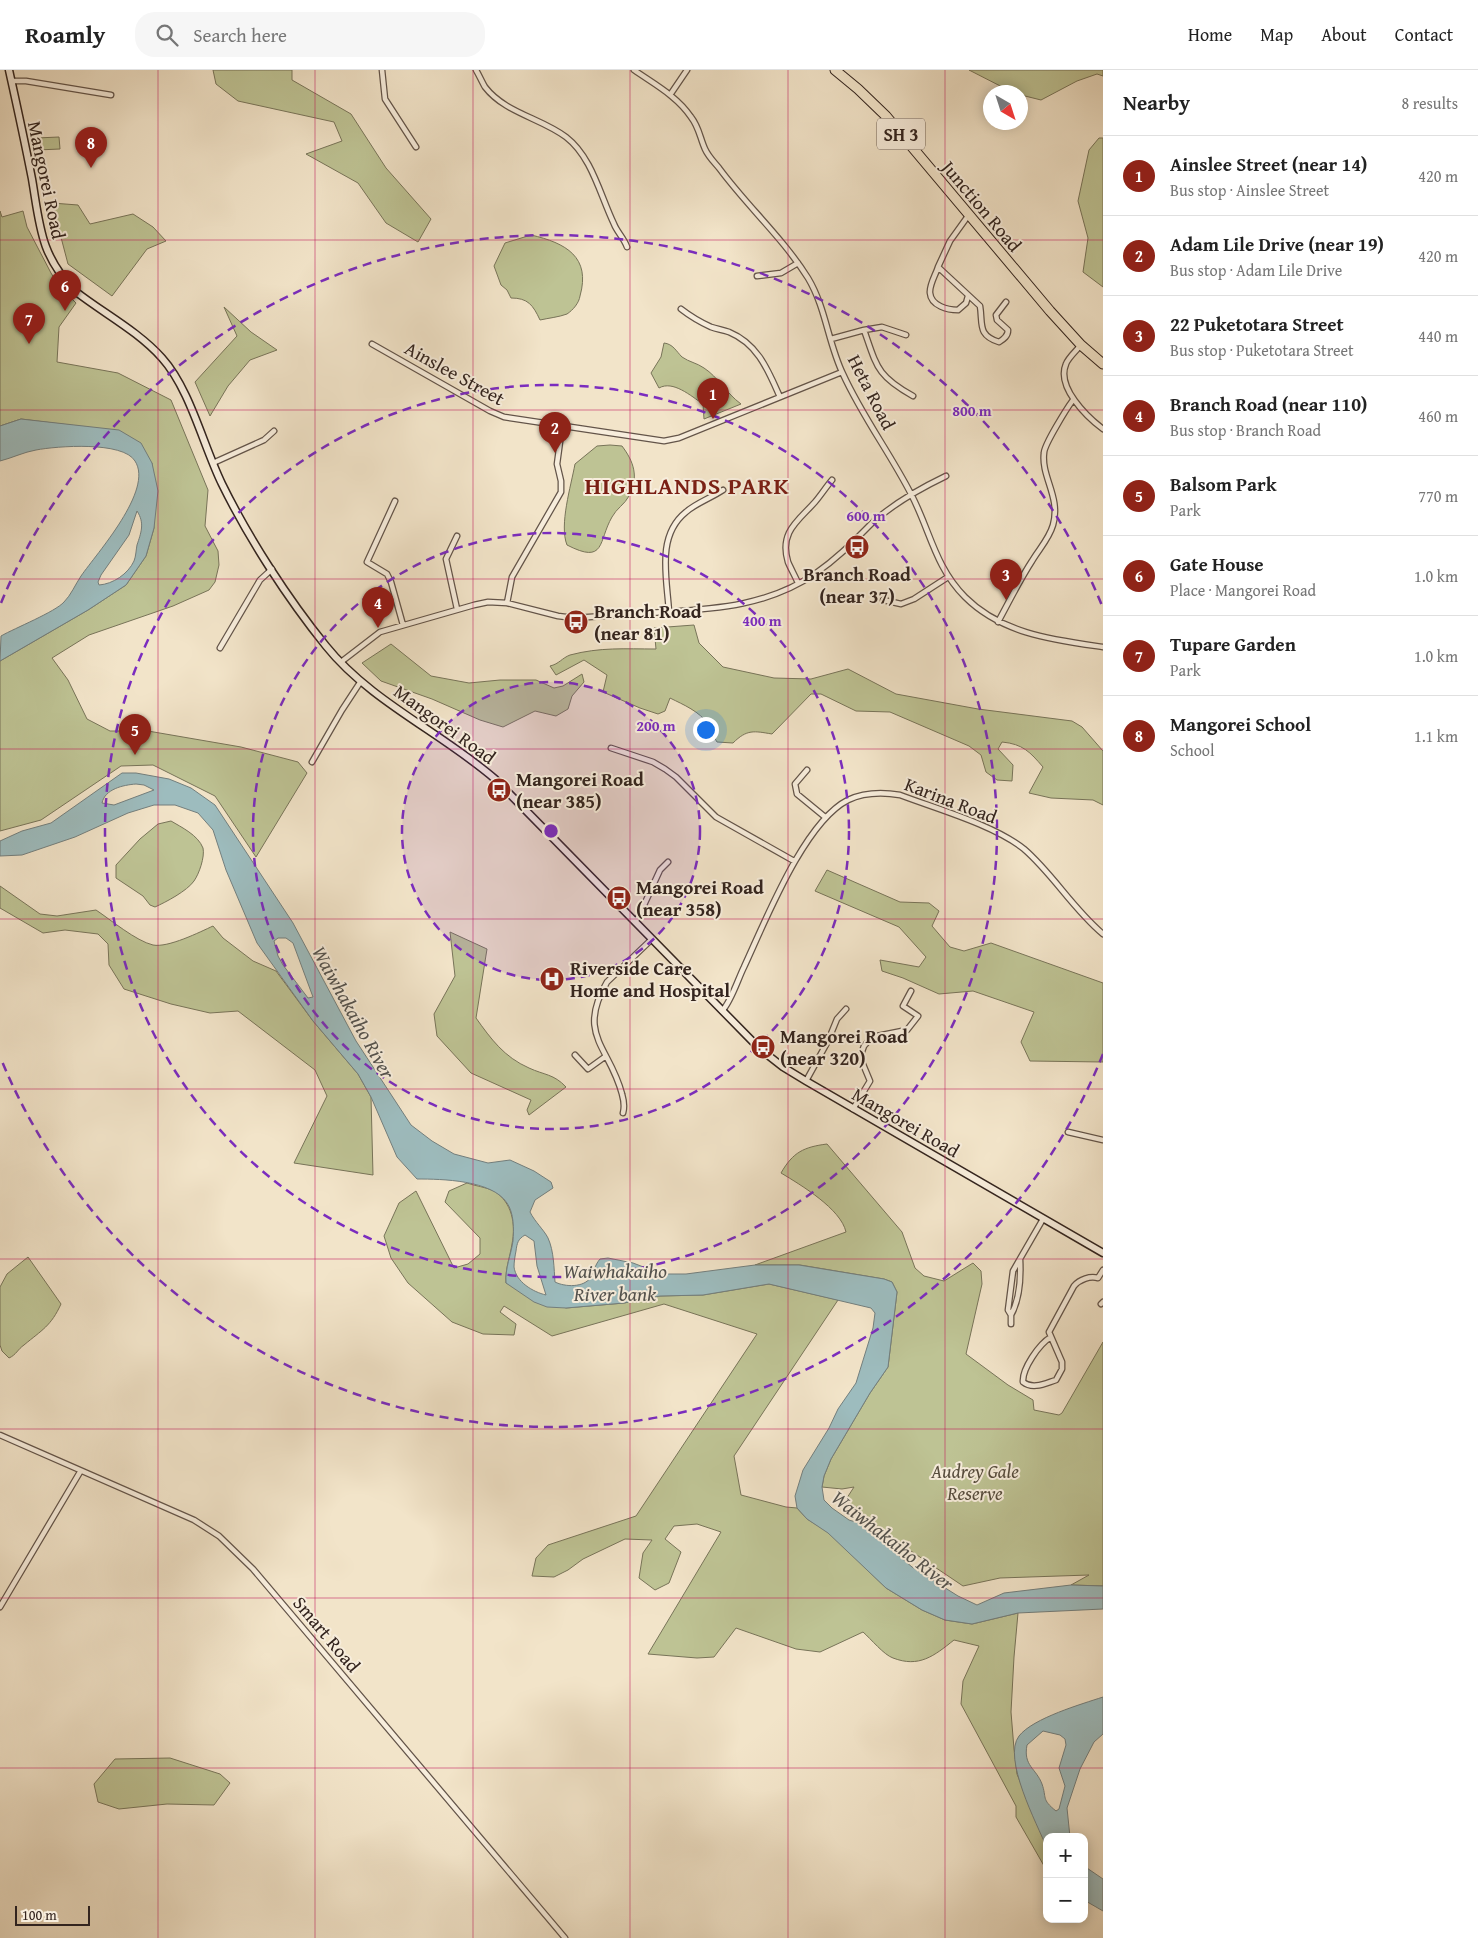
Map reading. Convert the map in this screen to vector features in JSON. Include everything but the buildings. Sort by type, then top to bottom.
[{"type":"highway","name":"Junction Road","points":[[835,70],[858,88],[886,116],[968,216],[1081,345]]},
{"type":"highway","name":"SH 3","points":[[1081,345],[1103,364]]},
{"type":"street","name":"Mangorei Road","points":[[9,70],[40,229],[49,256],[56,269],[75,291],[135,335],[163,358],[172,370],[240,519],[320,638],[341,662],[387,702],[460,751],[490,775],[760,1049],[783,1067],[1103,1253]]},
{"type":"street","points":[[382,70],[385,99],[416,147]]},
{"type":"street","points":[[476,70],[485,87],[507,105],[555,130],[574,144],[583,156],[607,205],[614,224],[627,247]]},
{"type":"street","name":"Heta Road","points":[[634,70],[679,101],[692,118],[700,132],[706,150],[720,170],[798,263],[820,304],[842,372],[911,494],[936,557],[948,577],[966,598],[986,615],[998,622],[1027,634],[1103,647]]},
{"type":"street","points":[[670,95],[687,70]]},
{"type":"street","points":[[12,81],[26,81],[111,95]]},
{"type":"street","points":[[968,216],[950,241],[938,267],[930,292],[931,298],[944,308],[958,310],[966,303],[968,296]]},
{"type":"street","points":[[757,276],[781,273],[798,263]]},
{"type":"street","points":[[938,267],[980,306],[980,326],[983,332],[999,342],[1008,334],[1008,330],[997,320],[996,315],[1006,302]]},
{"type":"street","points":[[681,309],[694,319],[729,332],[750,345],[766,366],[780,397]]},
{"type":"street","points":[[832,339],[882,327],[906,335]]},
{"type":"street","points":[[864,330],[878,367],[885,378],[913,396]]},
{"type":"street","name":"Ainslee Street","points":[[372,344],[497,415],[512,420],[668,440],[680,438],[842,372]]},
{"type":"street","points":[[1081,345],[1065,364],[1065,380],[1073,400],[1093,422],[1103,429]]},
{"type":"street","points":[[998,622],[1032,561],[1048,537],[1053,524],[1054,500],[1043,453],[1065,410],[1073,400]]},
{"type":"street","points":[[508,603],[512,577],[561,492],[562,481],[558,464],[562,427]]},
{"type":"street","points":[[213,463],[264,440],[274,430]]},
{"type":"street","points":[[341,662],[380,632],[457,609],[488,602],[508,603],[566,618],[724,608],[756,602],[782,592],[815,574],[843,553],[873,522],[911,494],[946,476]]},
{"type":"street","points":[[798,583],[788,561],[786,546],[789,531],[797,519],[816,501],[832,480]]},
{"type":"street","points":[[669,612],[666,542],[670,532],[677,520],[687,510],[723,490]]},
{"type":"street","points":[[395,502],[367,562],[388,574],[403,625]]},
{"type":"street","points":[[457,536],[446,559],[457,609]]},
{"type":"street","points":[[220,648],[260,580],[272,569]]},
{"type":"street","points":[[884,600],[901,604],[914,599],[948,577]]},
{"type":"street","points":[[312,762],[361,681]]},
{"type":"street","points":[[611,748],[654,762],[676,777],[716,817],[794,861]]},
{"type":"street","points":[[807,770],[795,784],[796,794],[825,817]]},
{"type":"street","name":"Karina Road","points":[[722,1011],[794,861],[825,817],[847,801],[866,794],[888,793],[900,795],[990,829],[1012,840],[1031,856],[1103,934]]},
{"type":"street","points":[[635,921],[660,870],[668,862]]},
{"type":"street","points":[[623,1112],[625,1106],[620,1085],[596,1034],[593,1022],[602,990],[613,975],[652,939]]},
{"type":"street","points":[[854,1109],[870,1081],[860,1057],[864,1046],[872,1037],[903,1031],[911,1026],[918,1016],[903,1006],[911,991]]},
{"type":"street","points":[[806,1081],[828,1041],[837,1019],[846,1009]]},
{"type":"street","points":[[575,1055],[588,1069],[606,1056]]},
{"type":"street","points":[[1068,1132],[1103,1140]]},
{"type":"street","points":[[1011,1324],[1011,1315],[1008,1310],[1013,1271],[1044,1219]]},
{"type":"street","points":[[1011,1315],[1016,1307],[1019,1292],[1020,1259]]},
{"type":"street","points":[[1098,1278],[1103,1270]]},
{"type":"street","points":[[1051,1337],[1043,1342],[1023,1375],[1023,1382],[1028,1386],[1056,1380],[1062,1369],[1062,1362],[1049,1332],[1074,1286],[1078,1281],[1092,1277],[1098,1278],[1103,1282]]},
{"type":"street","name":"Smart Road","points":[[0,1435],[80,1472],[194,1520],[219,1536],[244,1560],[565,1938]]},
{"type":"street","points":[[0,1607],[80,1472]]},
{"type":"green space","points":[[213,70],[292,70],[292,80],[351,114],[386,168],[431,219],[418,242],[386,223],[358,183],[306,154],[342,141],[334,122],[238,101],[216,84]]},
{"type":"green space","points":[[969,70],[1103,70],[1103,76],[1097,74],[1077,81],[1041,100],[1028,97],[1028,85],[998,85]]},
{"type":"green space","points":[[59,137],[60,149],[37,150],[36,138]]},
{"type":"green space","points":[[1099,138],[1103,138],[1103,287],[1083,272],[1088,238],[1078,201],[1089,150]]},
{"type":"green space","points":[[52,203],[78,205],[90,224],[133,214],[153,227],[166,241],[147,249],[112,296],[68,264]]},
{"type":"green space","points":[[0,211],[2,217],[23,211],[27,227],[51,273],[59,286],[76,303],[59,327],[57,362],[118,373],[171,400],[208,490],[205,526],[218,551],[219,565],[215,582],[209,590],[173,606],[89,635],[52,658],[68,680],[87,719],[110,731],[148,731],[241,747],[298,762],[307,773],[256,857],[215,796],[153,765],[121,766],[41,820],[0,831],[0,661],[88,610],[126,585],[146,556],[154,528],[152,463],[85,427],[21,419],[0,426]]},
{"type":"green space","points":[[531,235],[555,242],[573,254],[579,262],[582,271],[580,296],[575,306],[567,314],[540,320],[529,303],[522,299],[511,298],[507,290],[501,285],[494,266],[505,243]]},
{"type":"green space","points":[[224,307],[251,332],[277,350],[250,360],[228,386],[210,416],[195,382],[237,336]]},
{"type":"green space","points":[[664,343],[672,346],[685,359],[709,372],[741,404],[704,419],[703,404],[693,397],[676,387],[664,386],[659,388],[651,373],[661,357]]},
{"type":"green space","points":[[597,446],[622,446],[630,458],[634,470],[634,482],[627,499],[612,517],[599,548],[589,552],[580,551],[567,545],[564,527],[566,505],[575,464]]},
{"type":"green space","points":[[694,625],[699,643],[723,667],[774,678],[811,679],[848,669],[896,694],[978,709],[1072,721],[1082,727],[1103,751],[1103,805],[1093,800],[1051,798],[1029,793],[1043,767],[1030,753],[1021,747],[1002,742],[998,749],[1013,765],[1012,781],[997,780],[986,772],[981,755],[969,746],[890,712],[856,711],[821,694],[811,694],[772,734],[751,732],[742,735],[733,743],[717,742],[710,727],[701,716],[670,698],[665,711],[658,714],[603,692],[607,675],[584,660],[556,675],[550,666],[570,655],[592,651],[656,649],[654,628]]},
{"type":"green space","points":[[391,644],[431,676],[469,683],[500,680],[536,680],[554,688],[563,686],[582,674],[584,682],[572,696],[568,709],[556,716],[535,711],[503,727],[480,720],[432,699],[381,681],[362,663]]},
{"type":"green space","points":[[171,821],[189,832],[201,843],[203,848],[202,861],[198,874],[191,885],[176,896],[155,907],[150,905],[143,896],[116,878],[116,865],[140,839],[158,824]]},
{"type":"green space","points":[[827,870],[900,902],[929,903],[939,911],[932,926],[950,947],[964,951],[991,943],[1103,983],[1103,1062],[1030,1061],[1021,1042],[1034,1012],[973,991],[939,994],[882,971],[880,960],[919,967],[926,957],[899,927],[815,891]]},
{"type":"green space","points":[[0,886],[40,914],[57,916],[96,910],[131,935],[153,945],[175,942],[213,926],[223,938],[253,961],[276,971],[313,1021],[358,1074],[371,1097],[373,1175],[294,1163],[327,1096],[315,1070],[238,1011],[210,1013],[171,1004],[124,989],[109,965],[108,944],[98,934],[65,930],[43,933],[0,908]]},
{"type":"green space","points":[[450,932],[487,949],[476,1018],[487,1033],[505,1053],[520,1064],[553,1077],[566,1087],[529,1115],[527,1110],[531,1100],[471,1073],[437,1036],[434,1014],[455,976]]},
{"type":"green space","name":"Audrey Gale Reserve","points":[[827,1144],[902,1232],[915,1268],[924,1276],[944,1281],[973,1263],[981,1271],[982,1284],[966,1354],[1008,1385],[1033,1400],[1034,1410],[1059,1415],[1062,1413],[1103,1342],[1103,1586],[1071,1585],[1089,1575],[1000,1578],[963,1586],[902,1545],[845,1501],[854,1487],[842,1489],[822,1487],[831,1459],[870,1393],[888,1367],[897,1292],[892,1282],[884,1279],[800,1265],[755,1265],[846,1232],[843,1223],[829,1206],[781,1173],[795,1155],[806,1149]]},
{"type":"green space","points":[[467,1183],[488,1188],[505,1201],[513,1221],[513,1236],[506,1283],[566,1308],[624,1303],[660,1296],[703,1295],[769,1284],[838,1300],[734,1456],[741,1495],[786,1507],[797,1508],[807,1519],[828,1532],[886,1588],[922,1610],[945,1620],[972,1624],[1018,1613],[1011,1712],[1014,1749],[1017,1774],[1043,1838],[1043,1864],[1016,1817],[1016,1806],[961,1704],[963,1681],[979,1646],[954,1640],[926,1659],[911,1662],[889,1656],[863,1632],[820,1652],[796,1649],[736,1628],[714,1657],[697,1658],[648,1654],[721,1532],[697,1524],[674,1526],[665,1539],[681,1552],[669,1583],[655,1590],[639,1578],[643,1553],[652,1540],[625,1539],[583,1559],[554,1577],[532,1576],[536,1558],[548,1545],[636,1516],[757,1334],[664,1304],[552,1336],[504,1306],[500,1312],[516,1324],[514,1335],[483,1334],[452,1322],[408,1283],[391,1258],[384,1236],[399,1203],[416,1191],[454,1268],[468,1264],[480,1254],[480,1238],[445,1202],[449,1191]]},
{"type":"green space","points":[[28,1257],[61,1304],[54,1318],[46,1327],[9,1358],[2,1351],[0,1345],[0,1287],[7,1274]]},
{"type":"green space","points":[[170,1758],[220,1774],[230,1783],[214,1805],[167,1804],[119,1809],[98,1802],[94,1784],[115,1759]]},
{"type":"water","points":[[21,419],[119,430],[141,443],[152,463],[158,491],[154,528],[146,556],[126,585],[88,610],[0,661],[1,636],[59,606],[69,596],[81,576],[121,521],[137,488],[139,473],[135,461],[128,455],[117,450],[104,448],[73,446],[36,450],[0,461],[0,426]],"holes":[[[137,511],[142,524],[135,559],[124,574],[115,580],[99,585],[98,582],[101,575],[129,535]]]},
{"type":"water","name":"Waiwhakaiho River bank","points":[[122,773],[136,773],[169,779],[191,788],[215,805],[293,923],[356,1041],[411,1125],[432,1141],[454,1154],[488,1163],[510,1160],[534,1171],[551,1182],[553,1188],[535,1200],[530,1212],[550,1243],[555,1282],[569,1286],[584,1283],[591,1277],[600,1259],[608,1258],[633,1263],[662,1274],[686,1274],[755,1265],[799,1265],[884,1279],[892,1282],[897,1292],[888,1367],[870,1393],[831,1459],[822,1487],[824,1500],[849,1520],[862,1524],[912,1567],[958,1596],[977,1605],[1004,1593],[1071,1585],[1103,1586],[1103,1609],[1018,1613],[972,1624],[945,1620],[922,1610],[886,1588],[828,1533],[807,1519],[797,1508],[795,1496],[803,1470],[829,1428],[838,1409],[856,1383],[873,1328],[875,1313],[871,1308],[769,1284],[703,1295],[660,1296],[624,1303],[566,1308],[547,1307],[534,1302],[506,1283],[506,1272],[513,1241],[512,1216],[507,1203],[500,1195],[479,1185],[466,1182],[417,1179],[397,1157],[371,1097],[358,1074],[313,1021],[257,943],[226,870],[213,830],[198,813],[175,805],[154,805],[128,813],[75,837],[22,855],[0,856],[0,841],[22,831],[51,823]],"holes":[[[126,785],[144,785],[154,790],[114,805],[102,803],[111,791]],[[278,938],[286,938],[293,943],[313,997],[308,998],[283,965],[278,956],[274,941]],[[525,1235],[534,1241],[537,1266],[546,1295],[526,1286],[515,1272],[514,1265],[519,1240]]]},
{"type":"water","points":[[1103,1697],[1103,1734],[1094,1742],[1080,1769],[1067,1808],[1070,1833],[1043,1833],[1043,1839],[1029,1808],[1018,1775],[1015,1746],[1019,1736],[1026,1729],[1058,1712]],"holes":[[[1043,1731],[1060,1735],[1065,1739],[1066,1745],[1059,1768],[1065,1786],[1059,1809],[1056,1811],[1046,1801],[1042,1784],[1028,1762],[1026,1752],[1027,1745]]]},
{"type":"water","points":[[1088,1869],[1103,1879],[1103,1911],[1088,1902]]},
{"type":"place","name":"Mangorei School","points":[[91,168]]},
{"type":"place","name":"Gate House","points":[[65,311]]},
{"type":"place","name":"Tupare Garden","points":[[29,344]]},
{"type":"place","name":"Ainslee Street (near 14)","points":[[713,419]]},
{"type":"place","name":"Adam Lile Drive (near 19)","points":[[555,453]]},
{"type":"place","name":"Branch Road (near 37)","points":[[857,547]]},
{"type":"place","name":"22 Puketotara Street","points":[[1006,600]]},
{"type":"place","name":"Branch Road (near 81)","points":[[576,622]]},
{"type":"place","name":"Branch Road (near 110)","points":[[378,628]]},
{"type":"place","name":"Balsom Park","points":[[135,755]]},
{"type":"place","name":"Mangorei Road (near 385)","points":[[499,790]]},
{"type":"place","name":"Mangorei Road (near 358)","points":[[619,898]]},
{"type":"place","name":"Riverside Care Home and Hospital","points":[[552,979]]},
{"type":"place","name":"Mangorei Road (near 320)","points":[[763,1047]]},
{"type":"district","name":"HIGHLANDS PARK","points":[[687,485]]},
{"type":"water label","name":"Waiwhakaiho River","points":[[354,1012]]},
{"type":"water label","name":"Waiwhakaiho River","points":[[893,1540]]}]
